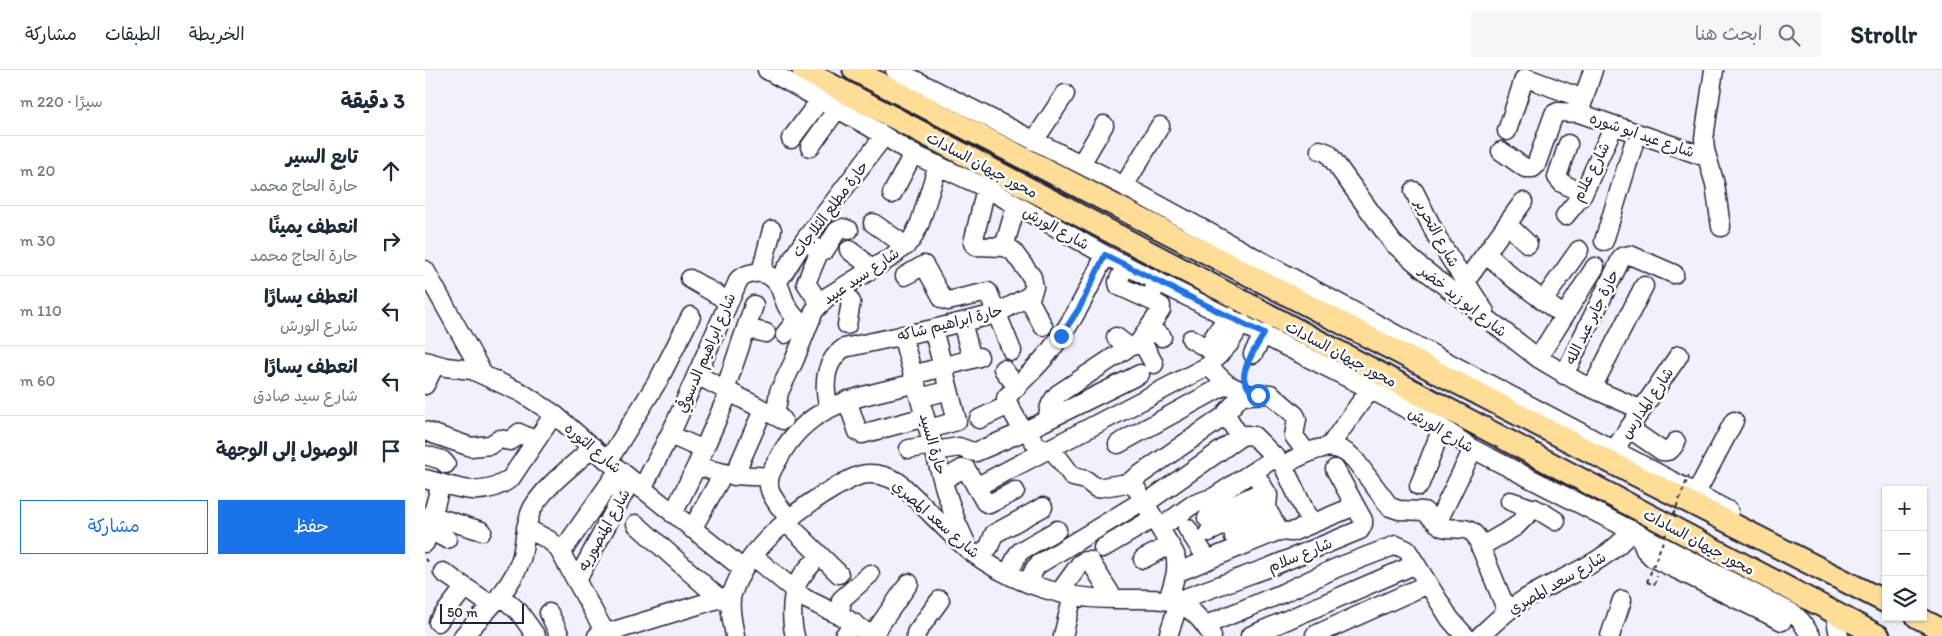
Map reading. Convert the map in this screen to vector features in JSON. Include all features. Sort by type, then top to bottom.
[{"type":"main road","name":"محور جيهان السادات","points":[[803,70],[1879,636]]},
{"type":"main road","name":"محور جيهان السادات","points":[[854,70],[1801,560],[1882,600]]},
{"type":"main road","points":[[1925,621],[1942,630]]},
{"type":"street","name":"شارع الورش","points":[[767,70],[885,136],[913,154],[986,188],[1105,255],[1264,334],[1442,428],[1473,449],[1636,532]]},
{"type":"street","points":[[895,70],[1124,186],[1415,345],[1696,493],[1770,534],[1801,560]]},
{"type":"street","name":"شارع عيد ابو شوره","points":[[1581,106],[1593,70]]},
{"type":"street","points":[[1714,70],[1704,138],[1706,157],[1715,184],[1721,227]]},
{"type":"street","points":[[1507,131],[1524,79],[1527,78],[1581,106]]},
{"type":"street","points":[[1034,141],[1065,94]]},
{"type":"street","points":[[791,139],[821,100]]},
{"type":"street","name":"شارع عيد ابو شوره","points":[[1501,151],[1525,168],[1533,168],[1536,165],[1554,114],[1581,106],[1614,125],[1706,157]]},
{"type":"street","points":[[810,147],[837,109]]},
{"type":"street","points":[[1081,164],[1103,125]]},
{"type":"street","name":"شارع علام","points":[[1565,216],[1583,194],[1614,125]]},
{"type":"street","points":[[1124,186],[1160,126]]},
{"type":"street","points":[[1604,241],[1637,133]]},
{"type":"street","name":"حارة مطلع الثلاجات","points":[[777,283],[804,240],[885,136]]},
{"type":"street","points":[[1567,144],[1557,177],[1583,194]]},
{"type":"street","name":"شارع ابو زيد خضر","points":[[1320,150],[1328,153],[1393,243],[1421,268],[1538,358],[1565,375],[1642,410]]},
{"type":"street","points":[[892,194],[913,154]]},
{"type":"street","name":"شارع سيد عبيد","points":[[692,529],[769,413],[794,361],[801,324],[809,319],[820,304],[899,251],[917,232],[938,165]]},
{"type":"street","points":[[986,188],[973,243],[976,246],[1004,247],[1012,250],[1032,277],[1033,292],[1028,298],[1043,326]]},
{"type":"street","name":"شارع التحرير","points":[[1414,191],[1439,240],[1493,325]]},
{"type":"street","points":[[1465,282],[1523,202]]},
{"type":"street","points":[[1004,247],[1016,206]]},
{"type":"street","points":[[873,223],[899,251],[907,282],[923,266],[926,266],[945,300],[950,301],[986,291],[989,293],[1012,351]]},
{"type":"street","points":[[804,240],[820,250],[825,250],[841,233],[818,224]]},
{"type":"street","points":[[1507,224],[1528,244]]},
{"type":"street","points":[[773,230],[761,272],[771,277],[777,283],[787,308],[801,324],[785,334]]},
{"type":"street","points":[[820,250],[806,283],[820,304]]},
{"type":"street","points":[[849,250],[870,269]]},
{"type":"street","points":[[1543,301],[1579,250]]},
{"type":"street","points":[[1485,253],[1564,316]]},
{"type":"street","points":[[1105,255],[1080,307],[1061,336],[1037,367],[1006,398],[1025,431],[1036,445],[1042,450],[1054,452],[1073,477],[1086,480],[1096,488],[1128,483],[1226,415],[1227,412],[1249,394]]},
{"type":"street","name":"حارة جابر عبد الله","points":[[1565,375],[1622,257],[1630,255],[1674,274]]},
{"type":"street","points":[[1048,419],[1051,401],[1058,394],[1139,338],[1162,308],[1160,305],[1119,286],[1118,282],[1125,265]]},
{"type":"street","points":[[1538,358],[1595,267]]},
{"type":"street","points":[[425,270],[483,374]]},
{"type":"street","name":"شارع ابراهيم الدسوقي","points":[[625,475],[670,435],[739,279],[746,274],[761,272]]},
{"type":"street","points":[[690,279],[728,301]]},
{"type":"street","points":[[1152,301],[1151,293],[1159,282]]},
{"type":"street","points":[[1592,388],[1644,286]]},
{"type":"street","points":[[842,288],[851,302],[847,325]]},
{"type":"street","name":"حارة ابراهيم شاكه","points":[[829,408],[825,383],[827,371],[837,352],[852,345],[996,314],[1028,298]]},
{"type":"street","points":[[673,514],[701,458],[727,391],[754,305]]},
{"type":"street","points":[[561,553],[625,475],[659,380],[691,316]]},
{"type":"street","points":[[1213,338],[1235,320]]},
{"type":"street","points":[[976,487],[1048,451],[1214,361],[1235,320]]},
{"type":"street","points":[[916,385],[942,367],[975,358],[962,322]]},
{"type":"street","points":[[909,449],[957,421],[933,329]]},
{"type":"street","points":[[717,330],[744,334],[766,333]]},
{"type":"street","points":[[1253,354],[1264,334]]},
{"type":"street","name":"حارة السيد","points":[[902,335],[956,521],[974,553]]},
{"type":"street","points":[[847,400],[858,432],[862,434],[931,435],[976,452],[1025,431],[1147,369],[1139,338]]},
{"type":"street","points":[[1191,339],[1214,361],[1227,384],[1249,394],[1271,394],[1295,415],[1297,424],[1294,436],[1307,453]]},
{"type":"street","name":"شارع المدارس","points":[[1614,450],[1679,355]]},
{"type":"street","points":[[425,384],[430,363]]},
{"type":"street","name":"شارع الثوره","points":[[430,363],[463,368],[483,374],[523,393],[554,414],[692,529],[795,590],[804,598],[837,614],[849,630],[872,636]]},
{"type":"street","points":[[1003,369],[1017,387]]},
{"type":"street","points":[[697,375],[799,428]]},
{"type":"street","points":[[1118,444],[1227,384]]},
{"type":"street","points":[[839,574],[787,521],[773,497],[768,483],[769,476],[783,450],[799,428],[829,408],[847,400],[916,385],[949,390]]},
{"type":"street","points":[[1329,447],[1370,390]]},
{"type":"street","points":[[979,419],[1009,405]]},
{"type":"street","points":[[429,522],[433,481],[479,491],[496,487],[511,478],[554,414]]},
{"type":"street","points":[[1226,415],[1240,438]]},
{"type":"street","points":[[1696,493],[1734,421]]},
{"type":"street","points":[[1419,486],[1442,428]]},
{"type":"street","points":[[1630,429],[1661,451],[1667,452],[1672,449],[1676,442]]},
{"type":"street","points":[[425,431],[471,447],[490,445],[500,439],[510,441],[519,433],[537,441]]},
{"type":"street","points":[[670,435],[701,458],[729,475],[769,476]]},
{"type":"street","points":[[1103,548],[1151,512],[1246,435],[1254,436],[1280,461],[1311,524]]},
{"type":"street","points":[[463,636],[495,600],[517,569],[523,549],[525,528],[533,508],[545,491],[593,447]]},
{"type":"street","points":[[1028,583],[1035,568],[1061,551],[1151,512],[1209,501],[1254,472],[1280,461],[1329,447],[1343,450],[1349,454],[1390,508],[1424,511],[1445,529],[1467,529],[1476,536],[1507,611]]},
{"type":"street","points":[[1437,523],[1473,449]]},
{"type":"street","points":[[425,455],[442,460],[446,464]]},
{"type":"street","points":[[943,480],[962,469],[966,469],[985,502],[989,504],[1015,491]]},
{"type":"street","name":"شارع سلام","points":[[1174,602],[1270,567],[1360,530],[1363,527],[1363,520],[1335,469]]},
{"type":"street","points":[[1254,472],[1270,511],[1292,532],[1355,506]]},
{"type":"street","name":"شارع المنصوريه","points":[[577,580],[625,475]]},
{"type":"street","name":"شارع سعد المصري","points":[[735,636],[731,613],[725,597],[748,563],[787,521],[821,496],[850,479],[862,475],[881,475],[898,482],[974,553],[1008,574],[1028,583],[1066,594],[1174,602]]},
{"type":"street","points":[[1128,483],[1136,488],[1175,554],[1177,564],[1174,602],[1168,636]]},
{"type":"street","points":[[1510,501],[1527,508],[1534,508],[1556,521]]},
{"type":"street","points":[[974,553],[989,547],[994,534],[1043,506]]},
{"type":"street","points":[[1480,547],[1515,527],[1534,508]]},
{"type":"street","points":[[1208,525],[1270,511]]},
{"type":"street","points":[[1176,573],[1205,556],[1270,511]]},
{"type":"street","points":[[429,522],[482,531]]},
{"type":"street","points":[[429,522],[447,539]]},
{"type":"street","points":[[636,524],[725,597]]},
{"type":"street","points":[[525,528],[549,540],[561,553],[577,580],[602,635],[725,597]]},
{"type":"street","points":[[1187,528],[1205,556]]},
{"type":"street","points":[[1008,574],[1022,550],[1053,532],[1061,551]]},
{"type":"street","points":[[1636,532],[1645,550],[1653,558],[1792,627],[1808,633]]},
{"type":"street","name":"شارع سعد المصري","points":[[1480,636],[1507,611],[1526,598],[1608,554],[1636,532]]},
{"type":"street","points":[[1143,559],[1170,545]]},
{"type":"street","points":[[1174,602],[1190,610],[1209,631],[1336,568],[1396,545],[1407,550],[1460,635]]},
{"type":"street","points":[[1324,546],[1336,568]]},
{"type":"street","points":[[1063,636],[1066,594],[1080,564],[1090,561],[1115,599]]},
{"type":"street","points":[[1259,634],[1416,564]]},
{"type":"street","points":[[795,636],[793,617],[795,590],[800,578],[811,565]]},
{"type":"street","points":[[1270,567],[1283,593]]},
{"type":"street","points":[[443,572],[465,587],[519,612],[537,636]]},
{"type":"street","points":[[837,614],[841,607],[841,600],[870,574]]},
{"type":"street","points":[[872,636],[909,583]]},
{"type":"street","points":[[1315,635],[1429,584]]},
{"type":"street","points":[[438,622],[465,587]]},
{"type":"street","points":[[916,636],[916,632],[940,600]]},
{"type":"street","points":[[1610,636],[1622,600]]},
{"type":"street","points":[[549,614],[559,636]]},
{"type":"street","points":[[1835,614],[1839,636]]},
{"type":"path","points":[[1249,394],[1244,375],[1253,354]]},
{"type":"path","points":[[1654,585],[1647,582],[1689,474]]},
{"type":"route","points":[[1061,336],[1080,307],[1105,255],[1264,334],[1244,375],[1245,383],[1253,395],[1258,395]]}]
